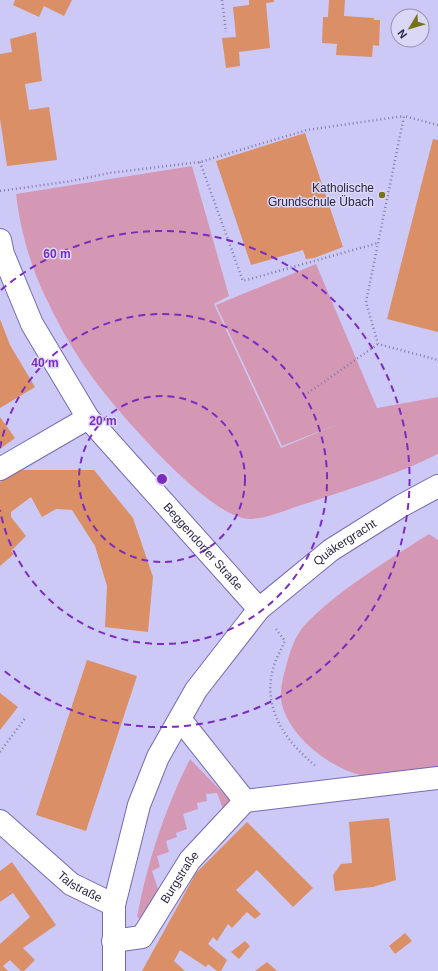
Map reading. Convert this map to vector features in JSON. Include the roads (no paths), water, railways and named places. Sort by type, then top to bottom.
[{"type":"street","name":"Beggendorfer Straße","points":[[0,240],[3,254],[32,324],[88,418],[259,609]]},
{"type":"street","points":[[0,469],[88,418]]},
{"type":"street","name":"Quäkergracht","points":[[259,609],[331,550],[401,506],[438,486]]},
{"type":"street","points":[[114,905],[139,805],[158,757],[196,690],[259,609]]},
{"type":"street","points":[[180,719],[245,801],[438,778]]},
{"type":"street","name":"Burgstraße","points":[[113,941],[142,937],[190,860],[245,801]]},
{"type":"street","name":"Talstraße","points":[[0,821],[71,884],[114,905],[114,971]]},
{"type":"place","name":"Katholische Grundschule Übach","points":[[382,195]]}]
